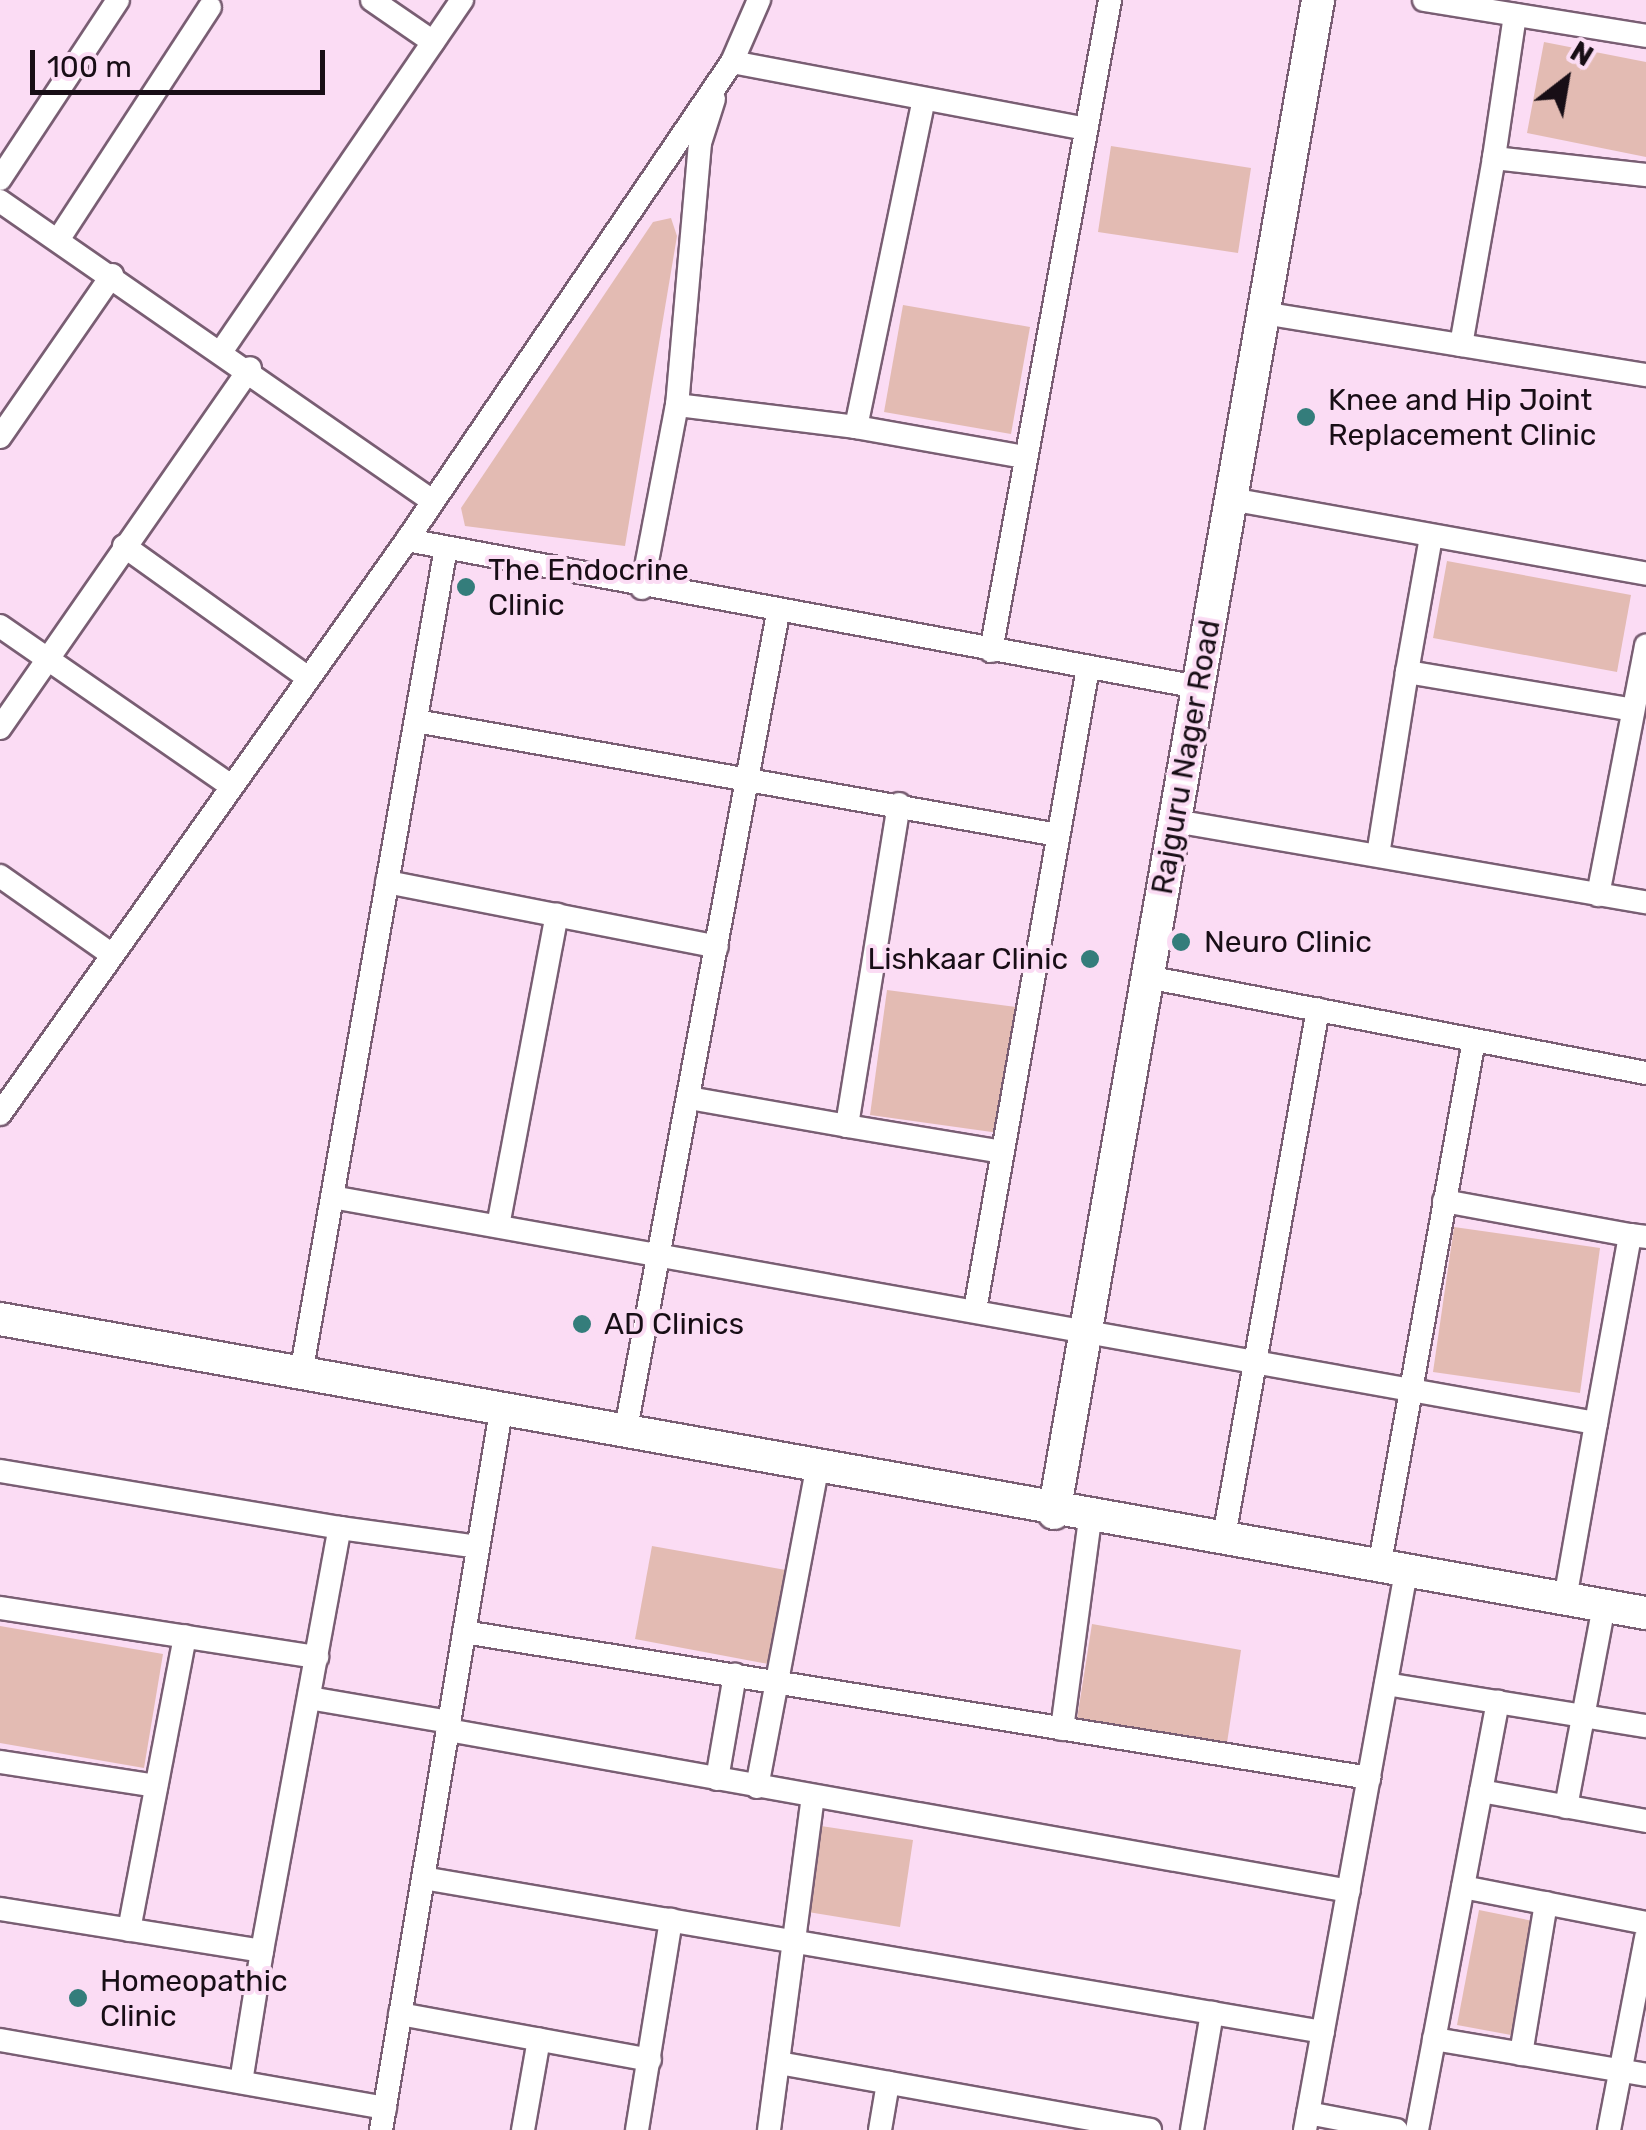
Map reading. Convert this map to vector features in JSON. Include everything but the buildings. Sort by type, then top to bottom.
[{"type":"street","points":[[0,179],[118,0]]},
{"type":"street","points":[[372,0],[433,42]]},
{"type":"street","points":[[222,349],[462,0]]},
{"type":"street","points":[[642,588],[677,405],[700,143],[727,68],[759,0]]},
{"type":"street","points":[[991,651],[1110,0]]},
{"type":"street","name":"Rajguru Nager Road","points":[[1054,1513],[1318,0]]},
{"type":"street","points":[[1424,0],[1646,36]]},
{"type":"street","points":[[58,240],[210,7]]},
{"type":"street","points":[[1461,346],[1514,15]]},
{"type":"street","points":[[727,68],[1086,129]]},
{"type":"street","points":[[0,1114],[108,952],[230,785],[304,675],[407,540],[727,68]]},
{"type":"street","points":[[856,428],[923,103]]},
{"type":"street","points":[[1494,158],[1646,175]]},
{"type":"street","points":[[0,201],[250,368],[431,500]]},
{"type":"street","points":[[0,437],[112,275]]},
{"type":"street","points":[[1263,313],[1646,375]]},
{"type":"street","points":[[0,728],[250,368]]},
{"type":"street","points":[[677,405],[856,428],[1026,457]]},
{"type":"street","points":[[1231,499],[1646,574]]},
{"type":"street","points":[[1378,855],[1431,537]]},
{"type":"street","points":[[407,540],[445,553],[1198,687]]},
{"type":"street","points":[[124,546],[304,675]]},
{"type":"street","points":[[301,1374],[445,553]]},
{"type":"street","points":[[625,1434],[778,613]]},
{"type":"street","points":[[0,626],[230,785]]},
{"type":"street","points":[[1598,895],[1646,646]]},
{"type":"street","points":[[975,1310],[1088,668]]},
{"type":"street","points":[[1408,672],[1633,710]]},
{"type":"street","points":[[416,721],[748,774],[1058,835]]},
{"type":"street","points":[[847,1126],[899,804]]},
{"type":"street","points":[[1175,821],[1646,902]]},
{"type":"street","points":[[0,876],[108,952]]},
{"type":"street","points":[[388,882],[717,946]]},
{"type":"street","points":[[498,1226],[557,915]]},
{"type":"street","points":[[1147,977],[1646,1073]]},
{"type":"street","points":[[1222,1542],[1250,1360],[1318,1009]]},
{"type":"street","points":[[1396,2130],[1307,2122],[1386,1684],[1392,1570],[1411,1389],[1474,1040]]},
{"type":"street","points":[[689,1098],[1002,1152]]},
{"type":"street","points":[[332,1197],[1596,1423]]},
{"type":"street","points":[[1444,1201],[1638,1236],[1596,1423],[1565,1599]]},
{"type":"street","points":[[0,1319],[1090,1520],[1646,1612]]},
{"type":"street","points":[[0,2040],[241,2082],[383,2119],[501,1411]]},
{"type":"street","points":[[757,1787],[817,1470]]},
{"type":"street","points":[[0,1471],[478,1547]]},
{"type":"street","points":[[1062,1729],[1090,1520]]},
{"type":"street","points":[[241,2082],[340,1528]]},
{"type":"street","points":[[1566,1806],[1580,1716],[1604,1606]]},
{"type":"street","points":[[0,1608],[317,1656]]},
{"type":"street","points":[[464,1632],[1369,1778]]},
{"type":"street","points":[[128,1930],[185,1636]]},
{"type":"street","points":[[717,1779],[735,1674]]},
{"type":"street","points":[[1386,1684],[1646,1726]]},
{"type":"street","points":[[309,1698],[757,1787],[1348,1891]]},
{"type":"street","points":[[1417,2130],[1498,1702]]},
{"type":"street","points":[[0,1762],[156,1786]]},
{"type":"street","points":[[1481,1791],[1646,1821]]},
{"type":"street","points":[[769,2130],[814,1797]]},
{"type":"street","points":[[423,1878],[1323,2032]]},
{"type":"street","points":[[1463,1888],[1646,1923]]},
{"type":"street","points":[[1521,2054],[1546,1904]]},
{"type":"street","points":[[0,1909],[262,1951]]},
{"type":"street","points":[[637,2130],[671,1920]]},
{"type":"street","points":[[1609,2130],[1646,1937]]},
{"type":"street","points":[[1192,2130],[1212,2013]]},
{"type":"street","points":[[400,2014],[650,2060]]},
{"type":"street","points":[[1434,2039],[1646,2076]]},
{"type":"street","points":[[523,2130],[539,2040]]},
{"type":"street","points":[[779,2062],[1082,2124],[1150,2130]]},
{"type":"street","points":[[880,2130],[888,2082]]},
{"type":"shaded area","points":[[1544,42],[1646,62],[1646,157],[1527,133]]},
{"type":"shaded area","points":[[1111,146],[1251,168],[1238,253],[1098,232]]},
{"type":"shaded area","points":[[671,218],[677,236],[625,546],[465,526],[461,508],[653,222]]},
{"type":"shaded area","points":[[903,305],[1030,327],[1011,434],[884,412]]},
{"type":"shaded area","points":[[1447,561],[1631,595],[1617,672],[1433,638]]},
{"type":"shaded area","points":[[887,990],[1016,1007],[999,1133],[870,1115]]},
{"type":"shaded area","points":[[1454,1227],[1600,1248],[1580,1393],[1433,1372]]},
{"type":"shaded area","points":[[652,1546],[797,1572],[779,1666],[635,1639]]},
{"type":"shaded area","points":[[1092,1624],[1241,1650],[1227,1743],[1077,1719]]},
{"type":"shaded area","points":[[0,1626],[163,1654],[144,1768],[0,1743]]},
{"type":"shaded area","points":[[821,1826],[913,1840],[900,1927],[808,1912]]},
{"type":"shaded area","points":[[1479,1910],[1533,1921],[1511,2035],[1457,2025]]},
{"type":"place","name":"Knee and Hip Joint Replacement Clinic","points":[[1306,417]]},
{"type":"place","name":"The Endocrine Clinic","points":[[466,587]]},
{"type":"place","name":"Neuro Clinic","points":[[1181,942]]},
{"type":"place","name":"Lishkaar Clinic","points":[[1090,959]]},
{"type":"place","name":"AD Clinics","points":[[582,1324]]},
{"type":"place","name":"Homeopathic Clinic","points":[[78,1998]]}]
